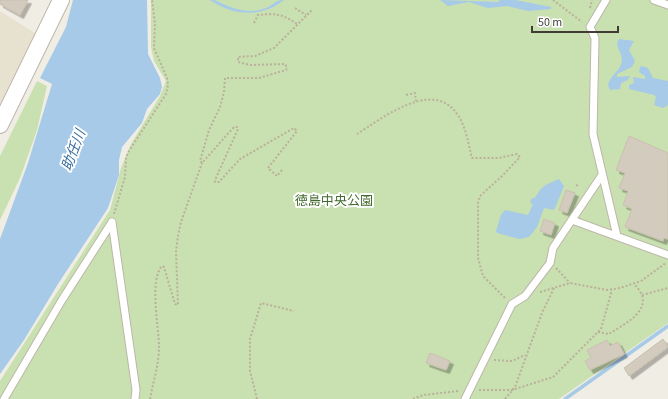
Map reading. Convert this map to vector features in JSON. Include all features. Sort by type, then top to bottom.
[{"type":"street","points":[[0,126],[61,0]]},
{"type":"lane","points":[[606,0],[590,26],[595,38],[593,134],[617,236]]},
{"type":"lane","points":[[654,0],[668,5]]},
{"type":"lane","points":[[465,399],[512,304],[525,296],[550,262],[553,248],[602,175]]},
{"type":"lane","points":[[572,220],[668,255]]},
{"type":"lane","points":[[4,399],[62,300],[112,222]]},
{"type":"lane","points":[[112,222],[136,390],[135,399]]},
{"type":"path","points":[[112,222],[125,177],[126,158],[154,110],[166,94],[168,85],[154,48],[155,24],[152,0]]},
{"type":"path","points":[[554,0],[570,14],[590,26]]},
{"type":"path","points":[[589,9],[592,0]]},
{"type":"path","points":[[295,8],[306,16]]},
{"type":"path","points":[[202,164],[200,161],[209,130],[220,107],[224,92],[225,78],[259,78],[286,70],[287,68],[285,64],[250,65],[238,62],[238,57],[255,56],[274,48],[283,41],[296,24],[312,10]]},
{"type":"path","points":[[254,23],[258,15],[272,13],[284,16],[296,24]]},
{"type":"path","points":[[406,95],[415,93],[416,101]]},
{"type":"path","points":[[357,134],[398,107],[416,101],[435,100],[446,104],[457,113],[462,123],[472,158],[499,158],[517,154],[520,157],[480,196],[478,203],[478,258],[483,276],[512,304]]},
{"type":"path","points":[[150,399],[159,348],[156,312],[157,278],[162,266],[164,267],[171,296],[175,304],[178,305],[176,251],[178,236],[202,164],[234,127],[237,127],[238,130],[215,180],[215,182],[219,182],[240,159],[294,128],[297,131],[268,168],[277,176],[282,170]]},
{"type":"path","points":[[525,296],[570,283],[612,290],[641,281],[668,261]]},
{"type":"path","points":[[550,262],[570,283]]},
{"type":"path","points":[[598,332],[609,334],[637,315],[642,306],[642,295],[634,284]]},
{"type":"path","points":[[505,399],[512,390],[525,355],[554,288]]},
{"type":"path","points":[[642,295],[668,288]]},
{"type":"path","points":[[413,399],[423,395],[469,389],[512,390],[553,377],[601,329],[612,290]]},
{"type":"path","points":[[257,399],[250,371],[250,339],[261,303],[294,311]]},
{"type":"path","points":[[484,358],[512,361],[525,355]]},
{"type":"shaded area","points":[[0,11],[38,35],[0,110]]},
{"type":"green space","name":"徳島中央公園","points":[[151,0],[668,0],[668,323],[559,399],[0,399],[0,381],[110,210],[121,168],[131,144],[160,96],[166,81],[154,61],[151,47]]},
{"type":"green space","points":[[37,81],[47,86],[37,130],[20,178],[0,220],[0,156]]},
{"type":"water","name":"助任川","points":[[73,0],[147,0],[148,54],[160,78],[162,87],[160,94],[147,109],[142,123],[122,147],[119,160],[119,175],[108,208],[58,284],[24,340],[0,374],[0,239],[28,163],[52,84],[40,78],[66,27]]},
{"type":"water","points":[[210,0],[215,0],[242,10],[256,11],[270,6],[278,1],[284,0],[266,10],[247,13],[228,9]]},
{"type":"water","points":[[440,0],[499,2],[499,0],[515,0],[551,7],[551,9],[528,11],[507,6],[488,8],[469,2],[448,6]]},
{"type":"water","points":[[619,39],[634,41],[629,50],[635,61],[632,67],[617,74],[617,77],[630,76],[628,80],[621,83],[620,89],[610,90],[608,85],[609,81],[621,64],[622,58],[617,44]]},
{"type":"water","points":[[642,66],[648,68],[653,78],[668,81],[668,105],[663,108],[654,105],[656,97],[654,95],[629,89],[629,85],[634,83],[633,77],[645,79],[645,76],[639,72],[640,67]]},
{"type":"water","points":[[559,179],[564,186],[554,210],[544,208],[537,227],[529,237],[519,239],[497,233],[496,231],[501,215],[505,210],[528,215],[533,204],[530,203],[532,198],[535,198],[540,190],[545,186]]},
{"type":"building","points":[[0,0],[28,0],[20,15],[0,4]]},
{"type":"building","points":[[629,136],[668,153],[668,239],[664,238],[663,241],[625,227],[632,209],[623,205],[628,191],[619,188],[625,173],[616,170]]},
{"type":"building","points":[[566,190],[575,193],[567,213],[559,210]]},
{"type":"building","points":[[544,219],[555,223],[551,235],[540,231]]},
{"type":"building","points":[[663,339],[668,347],[629,376],[624,368]]},
{"type":"building","points":[[607,340],[610,346],[618,342],[624,354],[590,370],[585,361],[591,358],[587,350]]},
{"type":"building","points":[[430,353],[450,361],[446,370],[426,363]]},
{"type":"waterway","points":[[565,399],[668,326]]}]
